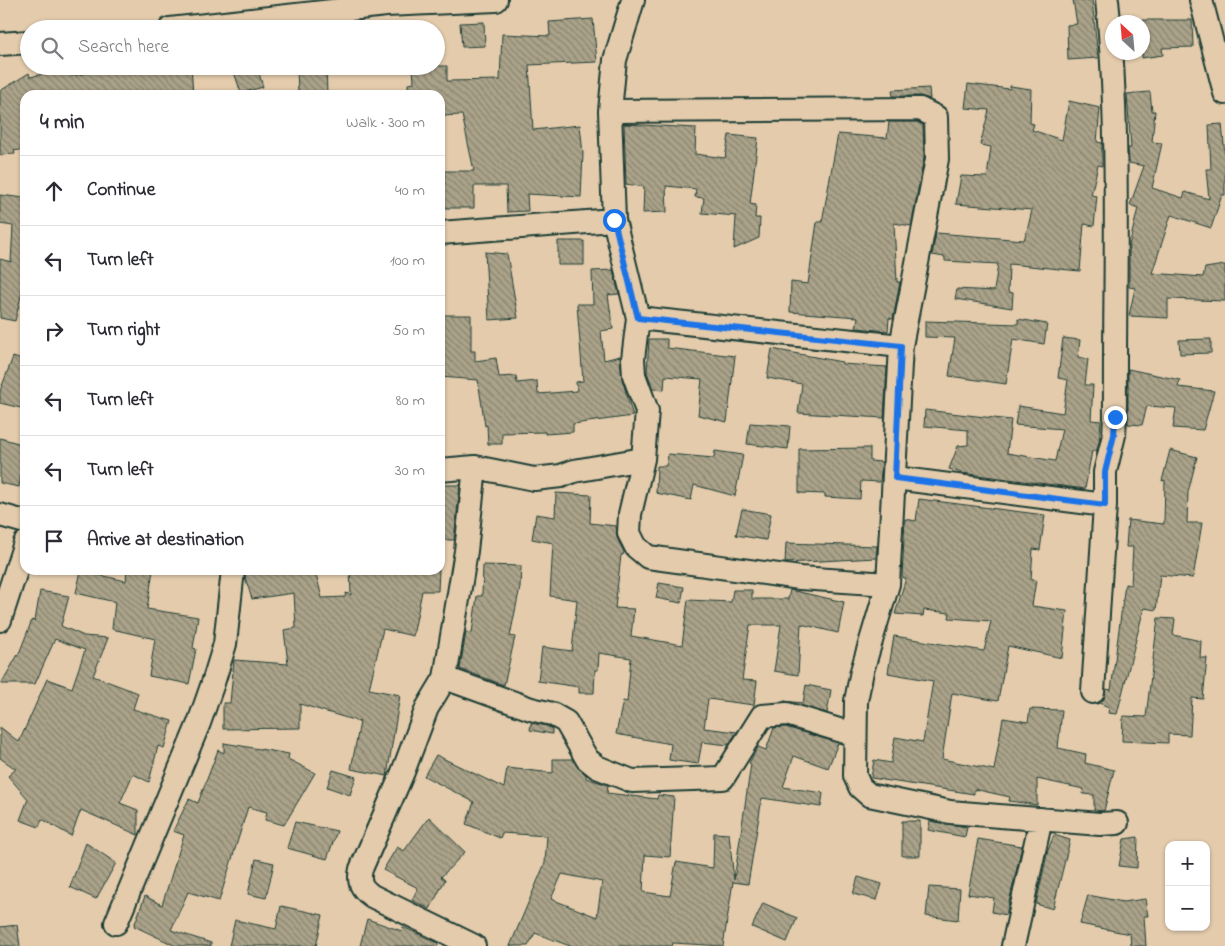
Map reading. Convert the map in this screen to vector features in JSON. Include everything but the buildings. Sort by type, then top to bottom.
[{"type":"street","points":[[251,20],[386,5],[496,0]]},
{"type":"street","points":[[619,0],[633,0],[615,60],[610,111],[614,220],[638,318],[633,360],[634,374],[647,411],[642,459],[630,514],[629,534],[636,546],[648,557],[800,578],[888,584]]},
{"type":"street","points":[[1093,692],[1105,505],[1105,472],[1114,435],[1115,417],[1115,153],[1112,46],[1107,0]]},
{"type":"street","points":[[1201,0],[1225,93]]},
{"type":"street","points":[[0,44],[20,43]]},
{"type":"street","points":[[610,111],[920,109],[936,117],[937,159],[901,346],[888,584],[862,671],[856,701],[855,776],[860,787],[869,795],[950,812],[1100,824],[1116,823]]},
{"type":"street","points":[[445,233],[614,220]]},
{"type":"street","points":[[638,318],[901,346]]},
{"type":"street","points":[[445,470],[475,467],[534,479],[561,476],[574,471],[642,459]]},
{"type":"street","points":[[474,946],[372,896],[363,889],[359,880],[361,869],[403,772],[427,708],[445,678],[466,552],[475,467]]},
{"type":"street","points":[[895,478],[1105,505]]},
{"type":"street","points":[[0,515],[20,521]]},
{"type":"street","points":[[0,620],[20,558]]},
{"type":"street","points":[[116,923],[199,723],[213,683],[224,644],[231,575]]},
{"type":"street","points":[[445,678],[531,709],[552,714],[566,722],[587,759],[597,767],[632,781],[723,778],[762,716],[787,714],[855,735]]},
{"type":"street","points":[[1013,946],[1041,819]]},
{"type":"route","points":[[614,220],[638,318],[901,346],[895,478],[1105,505],[1105,472],[1114,435],[1115,417]]}]
